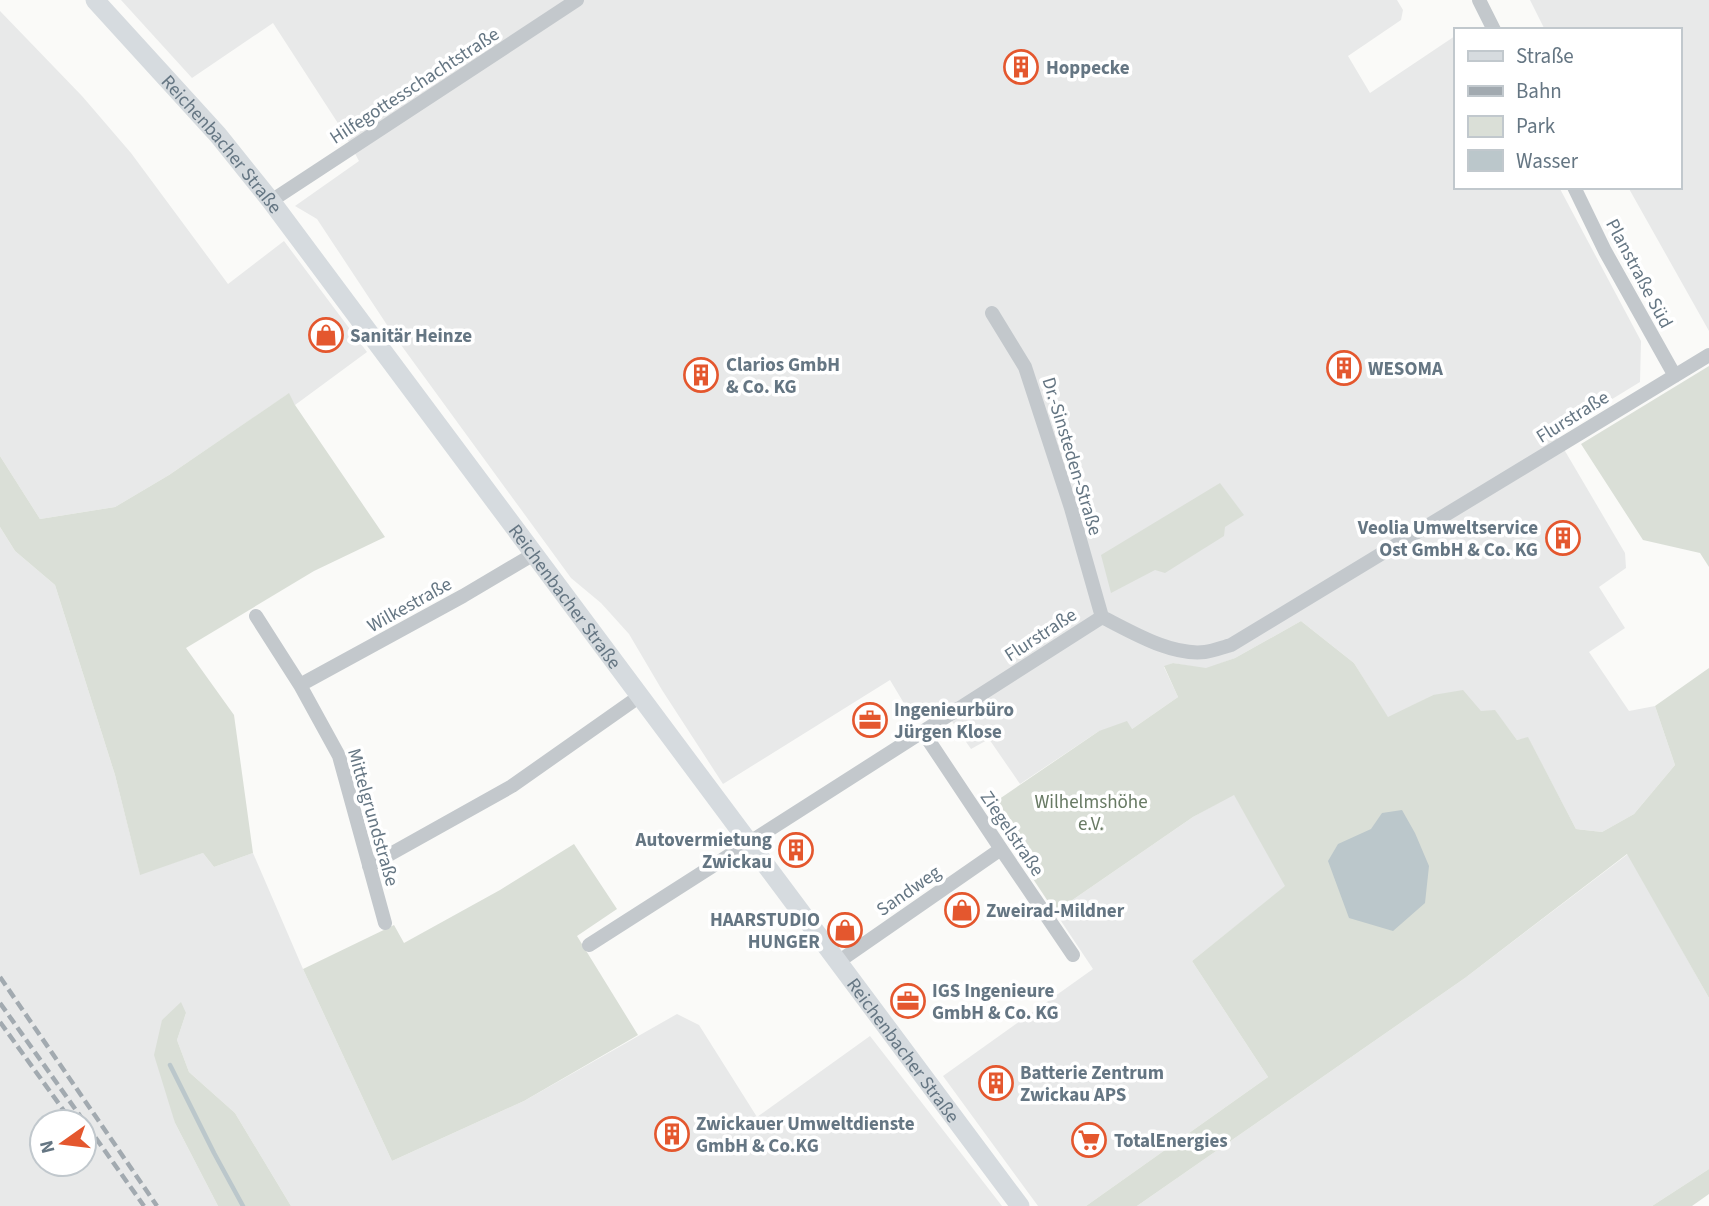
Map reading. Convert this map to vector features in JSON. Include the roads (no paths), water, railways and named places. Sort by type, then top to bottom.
[{"type":"main road","name":"Reichenbacher Straße","points":[[95,0],[218,135],[271,201],[1020,1206]]},
{"type":"street","name":"Hilfegottesschachtstraße","points":[[271,201],[577,0]]},
{"type":"street","points":[[1479,0],[1493,28]]},
{"type":"street","name":"Planstraße Süd","points":[[1575,189],[1605,251],[1675,376]]},
{"type":"street","name":"Dr.-Sinsteden-Straße","points":[[992,313],[1025,367],[1071,508],[1102,617]]},
{"type":"street","name":"Flurstraße","points":[[589,945],[1102,617],[1179,651],[1205,652],[1231,645],[1709,355]]},
{"type":"street","name":"Wilkestraße","points":[[300,685],[534,554]]},
{"type":"street","name":"Mittelgrundstraße","points":[[256,616],[300,685],[339,756],[384,923]]},
{"type":"street","points":[[369,866],[512,786],[640,696]]},
{"type":"street","name":"Ziegelstraße","points":[[923,732],[1073,955]]},
{"type":"street","name":"Sandweg","points":[[838,962],[1001,849]]},
{"type":"water","points":[[1402,810],[1429,866],[1425,903],[1393,931],[1349,918],[1328,861],[1338,844],[1371,829],[1382,813]]},
{"type":"waterway","points":[[170,1065],[243,1206]]},
{"type":"railway","points":[[0,977],[157,1206]]},
{"type":"railway","points":[[0,1003],[144,1206]]},
{"type":"railway","points":[[0,1022],[62,1108]]},
{"type":"place","name":"Hoppecke","points":[[1021,67]]},
{"type":"place","name":"Sanitär Heinze","points":[[326,335]]},
{"type":"place","name":"WESOMA","points":[[1344,368]]},
{"type":"place","name":"Clarios GmbH & Co. KG","points":[[701,375]]},
{"type":"place","name":"Veolia Umweltservice Ost GmbH & Co. KG","points":[[1563,538]]},
{"type":"place","name":"Ingenieurbüro Jürgen Klose","points":[[870,720]]},
{"type":"place","name":"Autovermietung Zwickau","points":[[796,850]]},
{"type":"place","name":"Zweirad-Mildner","points":[[962,910]]},
{"type":"place","name":"HAARSTUDIO HUNGER","points":[[845,930]]},
{"type":"place","name":"IGS Ingenieure GmbH & Co. KG","points":[[908,1001]]},
{"type":"place","name":"Batterie Zentrum Zwickau APS","points":[[996,1083]]},
{"type":"place","name":"Zwickauer Umweltdienste GmbH & Co.KG","points":[[672,1134]]},
{"type":"place","name":"TotalEnergies","points":[[1089,1140]]},
{"type":"park label","name":"Wilhelmshöhe e.V.","points":[[1091,812]]}]
